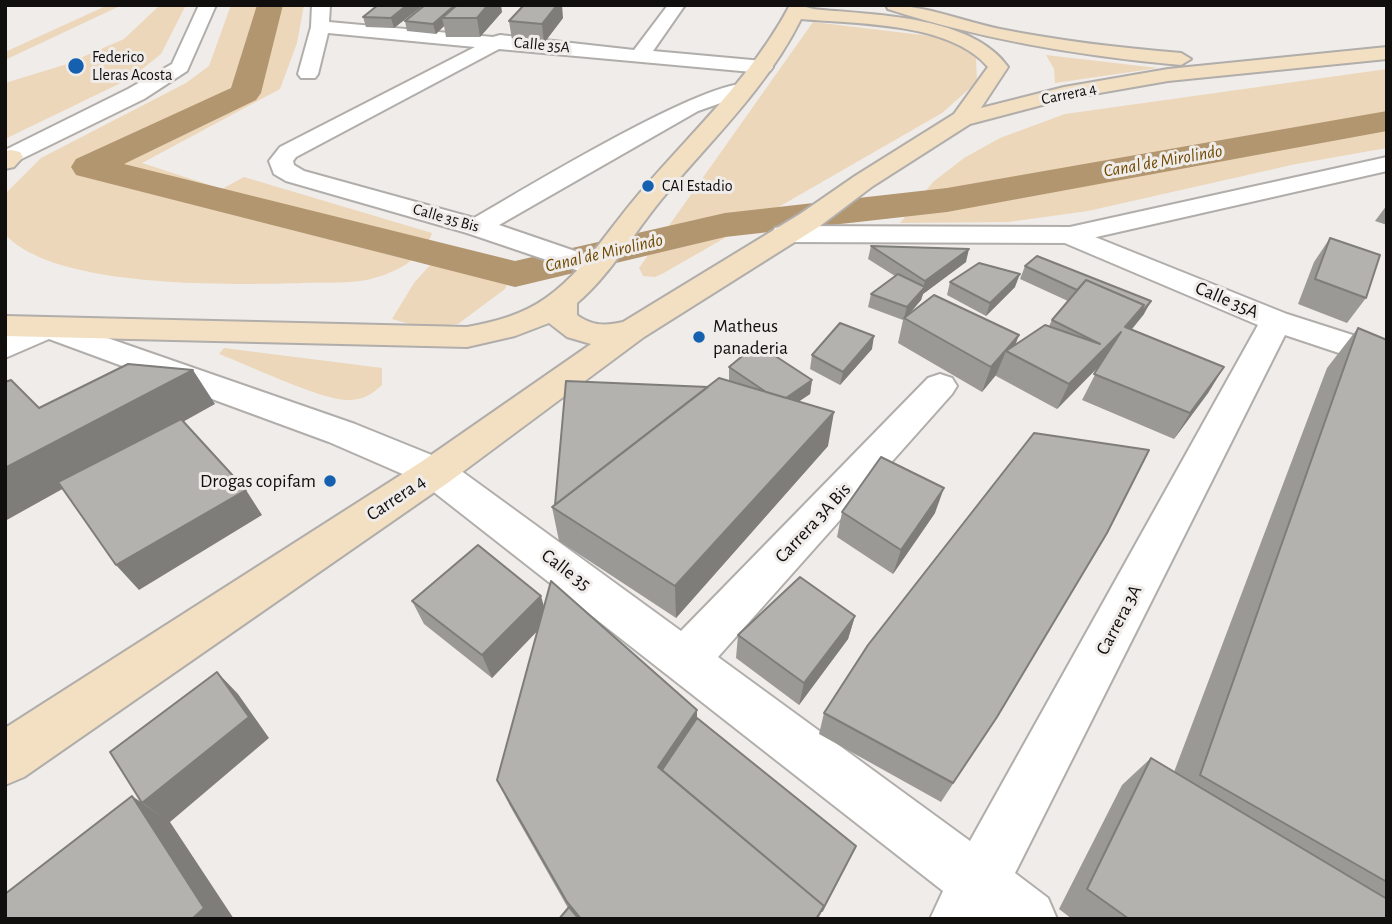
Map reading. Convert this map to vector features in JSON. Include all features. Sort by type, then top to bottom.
[{"type":"main road","points":[[894,5],[964,28],[1086,50],[1188,59],[1312,60]]},
{"type":"main road","points":[[47,327],[467,337],[505,331],[538,318],[562,301],[597,263],[653,193],[746,88],[763,67],[798,9],[945,32],[982,48],[992,56],[998,67],[962,119]]},
{"type":"main road","name":"Carrera 4","points":[[5,759],[435,472],[633,330],[798,227],[864,181],[962,119],[1064,93],[1168,75],[1387,52]]},
{"type":"main road","points":[[562,301],[561,318],[577,332],[605,337],[633,330]]},
{"type":"street","points":[[7,160],[136,94],[180,67],[208,5]]},
{"type":"street","points":[[308,74],[320,27],[321,5]]},
{"type":"street","points":[[641,54],[677,5]]},
{"type":"street","name":"Calle 35A","points":[[320,27],[500,41],[763,67]]},
{"type":"street","name":"Calle 35 Bis","points":[[500,41],[288,152],[281,161],[283,169],[295,176],[597,263]]},
{"type":"street","points":[[477,227],[690,106],[746,88]]},
{"type":"street","points":[[798,227],[1070,235],[1386,164]]},
{"type":"street","name":"Calle 35A","points":[[1070,235],[1276,321],[1387,358]]},
{"type":"street","name":"Carrera 3A","points":[[970,901],[1276,321]]},
{"type":"street","points":[[7,330],[47,327]]},
{"type":"street","name":"Calle 35","points":[[47,327],[342,433],[435,472],[685,660],[970,901],[1027,919]]},
{"type":"street","name":"Carrera 3A Bis","points":[[685,660],[940,386]]},
{"type":"shaded area","points":[[108,5],[122,5],[5,60],[5,52]]},
{"type":"shaded area","points":[[160,5],[186,5],[161,54],[131,78],[5,139],[5,83],[64,65],[124,39]]},
{"type":"shaded area","points":[[231,5],[304,5],[297,43],[280,89],[142,163],[222,189],[244,177],[432,233],[422,251],[396,270],[376,278],[358,281],[190,283],[102,274],[62,265],[29,252],[5,234],[5,194],[41,158],[186,83],[209,66]]},
{"type":"shaded area","points":[[813,22],[939,37],[958,44],[976,57],[977,82],[942,113],[662,274],[655,277],[643,276],[639,268]]},
{"type":"shaded area","points":[[1046,55],[1158,68],[1055,83],[1054,69]]},
{"type":"shaded area","points":[[1387,69],[1387,148],[1296,164],[1088,211],[1008,222],[900,223],[933,182],[964,158],[1000,138],[1065,114]]},
{"type":"shaded area","points":[[448,245],[471,263],[514,268],[505,289],[458,324],[423,328],[392,319],[414,283]]},
{"type":"shaded area","points":[[224,348],[382,368],[382,385],[362,398],[336,399],[303,389],[219,354]]},
{"type":"building","points":[[378,5],[407,5],[391,18],[363,17]]},
{"type":"building","points":[[425,5],[455,5],[433,24],[405,21]]},
{"type":"building","points":[[457,5],[488,5],[477,18],[442,18]]},
{"type":"building","points":[[524,5],[557,5],[542,24],[509,21]]},
{"type":"building","points":[[1330,238],[1380,255],[1366,298],[1315,279]]},
{"type":"building","points":[[871,246],[969,249],[925,281]]},
{"type":"building","points":[[1037,256],[1151,301],[1138,317],[1144,305],[1086,280],[1077,290],[1025,266]]},
{"type":"building","points":[[979,263],[1020,274],[990,303],[950,282]]},
{"type":"building","points":[[898,274],[925,287],[907,307],[871,294]]},
{"type":"building","points":[[1086,280],[1144,305],[1125,327],[1224,367],[1190,413],[1094,374],[1121,332],[1069,384],[1006,351],[1045,325],[1100,344],[1052,320]]},
{"type":"building","points":[[934,295],[1019,335],[991,367],[904,318]]},
{"type":"building","points":[[840,323],[874,336],[843,372],[812,355]]},
{"type":"building","points":[[1358,328],[1387,340],[1387,882],[1200,775]]},
{"type":"building","points":[[757,344],[812,380],[786,398],[766,392],[729,367]]},
{"type":"building","points":[[128,364],[193,370],[5,468],[5,382],[11,380],[39,408]]},
{"type":"building","points":[[719,378],[834,412],[675,586],[552,507]]},
{"type":"building","points":[[566,381],[708,387],[555,505]]},
{"type":"building","points":[[181,419],[246,490],[116,565],[58,482]]},
{"type":"building","points":[[1034,433],[1149,450],[1107,533],[997,717],[953,783],[824,713],[868,645]]},
{"type":"building","points":[[881,457],[944,488],[901,550],[842,512]]},
{"type":"building","points":[[478,545],[541,596],[482,655],[412,601]]},
{"type":"building","points":[[800,577],[855,616],[804,683],[738,635]]},
{"type":"building","points":[[551,581],[697,710],[658,767],[824,906],[816,919],[581,919],[567,902],[497,780]]},
{"type":"building","points":[[217,672],[249,717],[142,803],[110,752]]},
{"type":"building","points":[[697,718],[856,846],[822,911],[824,906],[662,770]]},
{"type":"building","points":[[1151,758],[1387,899],[1387,919],[1129,919],[1087,889]]},
{"type":"building","points":[[132,796],[204,908],[192,919],[5,919],[5,894]]},
{"type":"building","points":[[569,907],[579,919],[559,919]]},
{"type":"waterway","name":"Canal de Mirolindo","points":[[270,5],[245,93],[89,167],[515,274],[725,225],[947,200],[1387,121]]},
{"type":"place","name":"Federico Lleras Acosta","points":[[76,66]]},
{"type":"place","name":"CAI Estadio","points":[[648,186]]},
{"type":"place","name":"Matheus panaderia","points":[[699,337]]},
{"type":"place","name":"Drogas copifam","points":[[330,481]]}]
